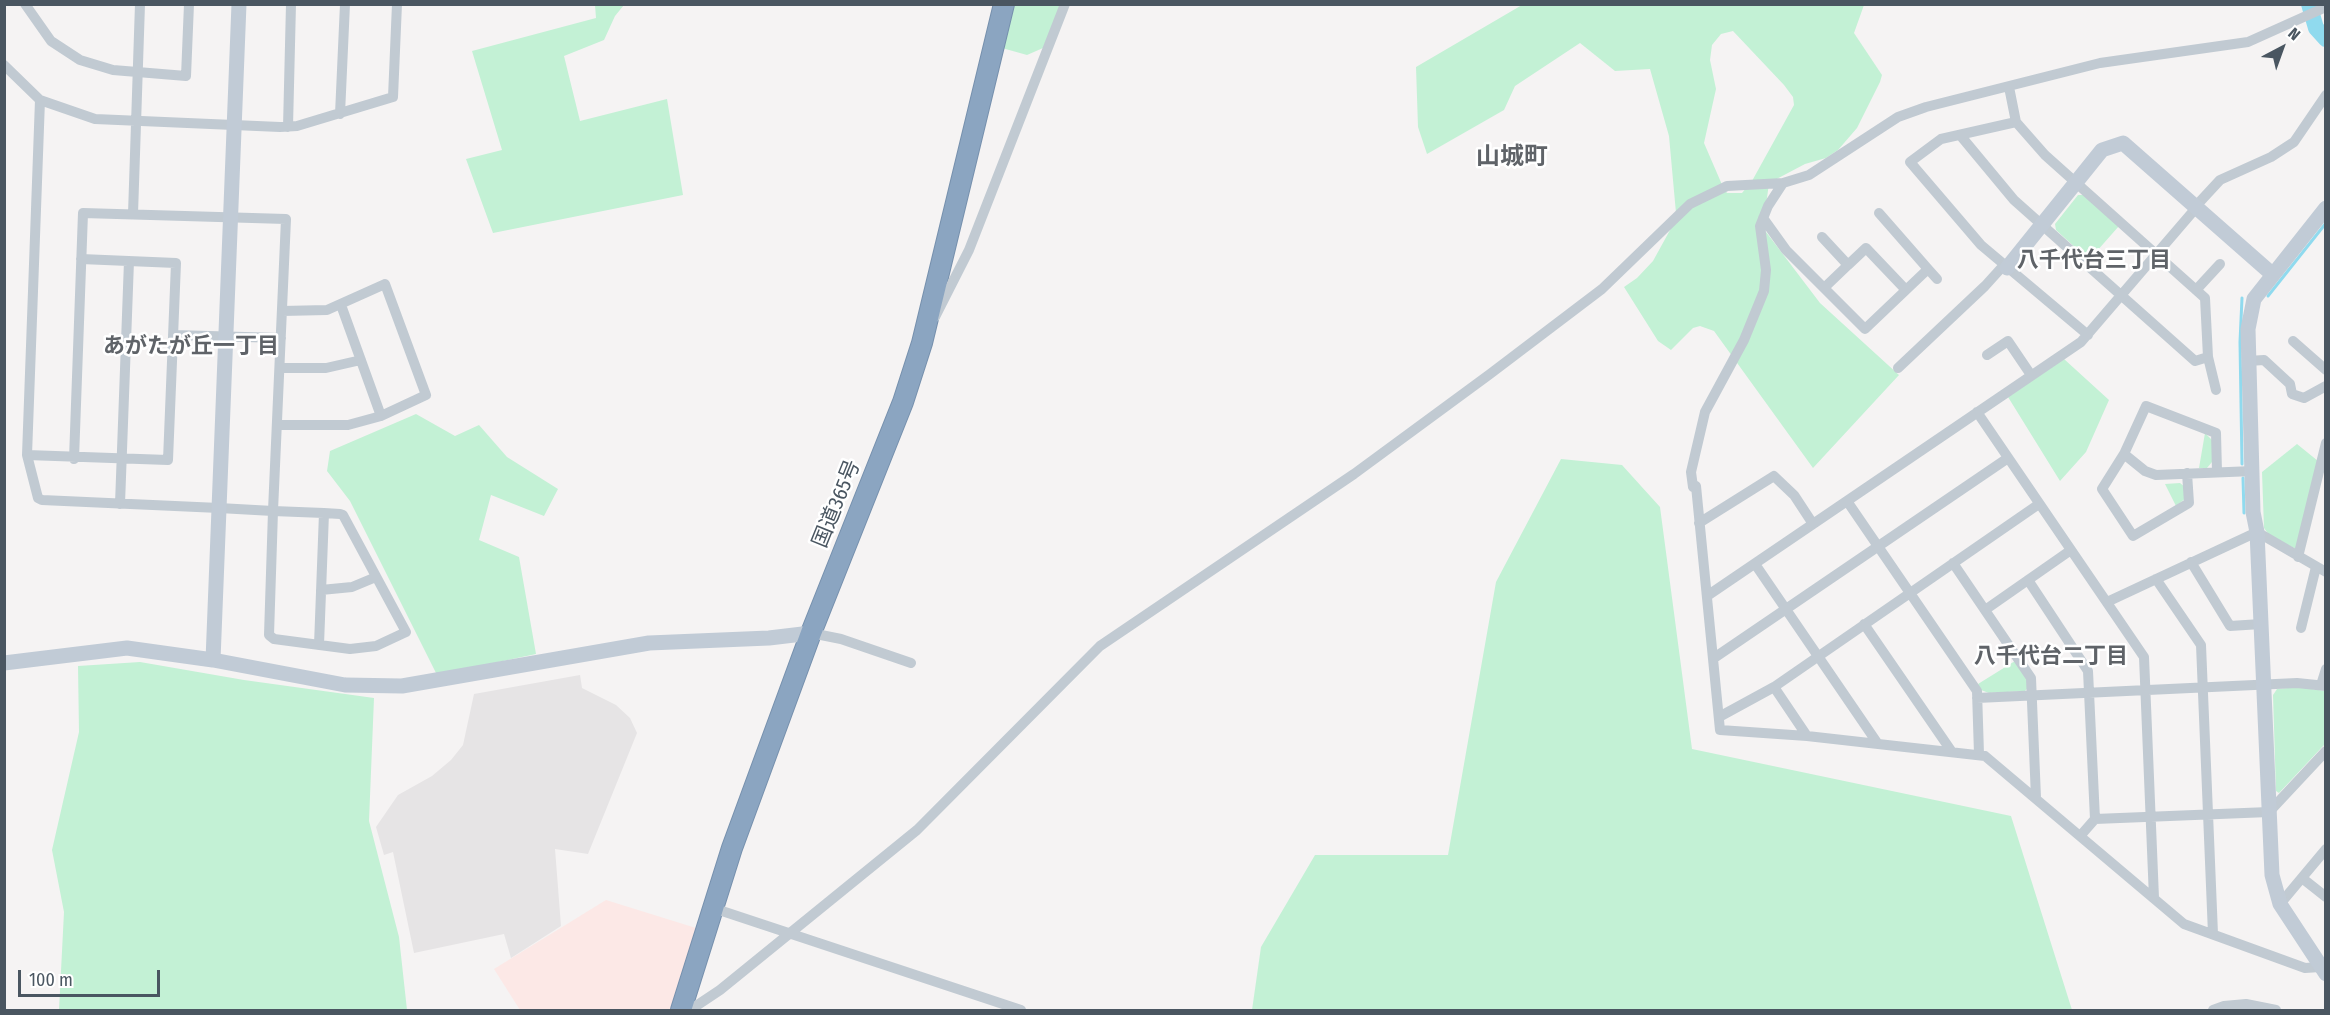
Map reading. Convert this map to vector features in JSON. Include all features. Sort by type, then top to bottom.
[{"type":"highway","name":"国道365号","points":[[681,1011],[732,848],[811,633],[903,402],[922,343],[1004,4]]},
{"type":"street","points":[[25,4],[43,33],[70,55],[113,70],[186,76],[189,4]]},
{"type":"street","points":[[133,214],[140,4]]},
{"type":"street","points":[[213,660],[239,4]]},
{"type":"street","points":[[288,127],[291,4]]},
{"type":"street","points":[[340,114],[345,4]]},
{"type":"street","points":[[4,65],[40,100],[94,118],[288,127],[393,97],[397,4]]},
{"type":"street","points":[[922,343],[969,250],[1065,4]]},
{"type":"street","points":[[690,1011],[917,830],[1100,646],[1354,474],[1490,374],[1602,289],[1690,204],[1727,186],[1783,183],[1799,179],[1826,165],[1898,117],[1973,94],[2100,63],[2248,42],[2271,34],[2301,17],[2324,8]]},
{"type":"street","points":[[2009,87],[2016,122],[2045,155],[2205,298],[2208,357],[2216,390]]},
{"type":"street","points":[[1707,596],[2088,335],[2220,180],[2276,155],[2297,140],[2325,95]]},
{"type":"street","points":[[40,100],[27,455],[38,498],[42,500],[120,504],[219,508],[273,511],[324,513],[343,515],[406,632],[386,642],[364,648],[274,639],[269,635],[273,511],[286,219],[83,213],[74,459]]},
{"type":"street","points":[[2016,122],[1941,139],[1910,162],[1981,245],[2088,335]]},
{"type":"street","points":[[1960,135],[2014,200],[2195,361],[2208,357]]},
{"type":"street","points":[[1898,368],[2005,266],[2042,225],[2102,150],[2123,143],[2272,274]]},
{"type":"street","points":[[1783,183],[1762,218],[1760,226],[1766,270],[1764,291],[1744,340],[1705,412],[1693,456],[1691,477],[1693,487],[1696,486],[1720,730],[1807,736],[1985,756],[2184,924],[2305,968],[2323,971]]},
{"type":"street","points":[[2323,971],[2280,904],[2272,875],[2257,532],[2253,512],[2248,361],[2249,313],[2254,299],[2325,208]]},
{"type":"street","points":[[1879,213],[1937,279]]},
{"type":"street","points":[[1762,218],[1786,250],[1865,329],[1928,269]]},
{"type":"street","points":[[1822,237],[1848,265]]},
{"type":"street","points":[[1824,288],[1866,248],[1906,290]]},
{"type":"street","points":[[27,455],[74,459],[168,460],[176,263],[81,258]]},
{"type":"street","points":[[120,504],[129,261]]},
{"type":"street","points":[[2196,290],[2220,264]]},
{"type":"street","points":[[278,425],[348,425],[381,416],[426,395],[385,284],[341,305],[320,311],[282,311]]},
{"type":"street","points":[[341,305],[381,416]]},
{"type":"street","points":[[173,335],[281,338]]},
{"type":"street","points":[[2293,340],[2325,370]]},
{"type":"street","points":[[1988,355],[2008,341],[2031,375]]},
{"type":"street","points":[[280,368],[326,368],[361,360]]},
{"type":"street","points":[[2248,361],[2264,360],[2290,384],[2292,394],[2304,398],[2325,386]]},
{"type":"street","points":[[2187,473],[2189,503],[2133,536],[2102,489],[2124,454],[2146,406],[2216,433],[2217,472]]},
{"type":"street","points":[[1977,412],[2144,657],[2154,898]]},
{"type":"street","points":[[2298,556],[2325,443]]},
{"type":"street","points":[[2124,454],[2145,471],[2156,475],[2253,471]]},
{"type":"street","points":[[1714,658],[2008,458]]},
{"type":"street","points":[[1699,523],[1774,476],[1794,495],[1813,524]]},
{"type":"street","points":[[1847,501],[1977,691],[1978,754]]},
{"type":"street","points":[[1719,717],[1774,687],[2039,504]]},
{"type":"street","points":[[319,645],[324,513]]},
{"type":"street","points":[[2257,532],[2321,570],[2301,628]]},
{"type":"street","points":[[2107,603],[2257,532]]},
{"type":"street","points":[[1985,610],[2071,550]]},
{"type":"street","points":[[1953,562],[2031,678],[2036,798]]},
{"type":"street","points":[[2191,562],[2230,626],[2261,624]]},
{"type":"street","points":[[1755,564],[1878,744]]},
{"type":"street","points":[[321,590],[352,587],[376,577]]},
{"type":"street","points":[[2156,579],[2201,645],[2213,934]]},
{"type":"street","points":[[2028,580],[2086,666],[2095,819],[2081,835]]},
{"type":"street","points":[[1864,624],[1952,752]]},
{"type":"street","points":[[4,663],[128,648],[213,660],[345,685],[402,686],[649,644],[769,638],[811,633],[841,639],[911,663]]},
{"type":"street","points":[[1977,698],[2297,683],[2323,686],[2325,669]]},
{"type":"street","points":[[1774,687],[1807,736]]},
{"type":"street","points":[[2095,819],[2269,812],[2325,751]]},
{"type":"street","points":[[2280,904],[2325,849]]},
{"type":"street","points":[[2302,878],[2325,897]]},
{"type":"street","points":[[713,908],[1021,1011]]},
{"type":"street","points":[[2214,1011],[2224,1006],[2246,1004],[2276,1011]]},
{"type":"shaded area","points":[[580,675],[582,688],[616,705],[630,718],[637,733],[588,854],[555,849],[561,926],[511,958],[504,934],[414,953],[393,852],[384,855],[376,827],[398,795],[432,776],[451,760],[463,745],[474,694]]},
{"type":"shaded area","points":[[606,900],[696,928],[672,1010],[520,1010],[494,969]]},
{"type":"green space","points":[[595,5],[624,5],[615,16],[604,40],[564,56],[580,121],[667,99],[683,195],[493,233],[466,159],[502,150],[472,51],[596,18]]},
{"type":"green space","points":[[1013,5],[1062,5],[1043,48],[1027,55],[1002,48]]},
{"type":"green space","points":[[1522,5],[1864,5],[1854,33],[1882,75],[1880,82],[1857,128],[1838,150],[1826,158],[1805,164],[1769,183],[1763,228],[1820,303],[1899,375],[1813,468],[1714,331],[1700,326],[1693,328],[1671,350],[1658,341],[1624,287],[1637,278],[1653,261],[1675,221],[1676,213],[1669,136],[1650,69],[1615,71],[1580,43],[1515,86],[1504,110],[1427,154],[1418,127],[1416,67]],"holes":[[[1733,31],[1793,97],[1794,105],[1752,181],[1742,193],[1727,193],[1704,143],[1716,89],[1710,60],[1712,45],[1721,34]]]},
{"type":"green space","points":[[2078,195],[2083,195],[2119,226],[2089,260],[2056,230],[2055,224]]},
{"type":"green space","points":[[2064,359],[2109,400],[2086,452],[2060,481],[2008,397]]},
{"type":"green space","points":[[416,414],[455,436],[479,425],[507,457],[558,489],[544,516],[491,495],[479,540],[519,557],[536,654],[437,675],[350,501],[327,471],[330,451]]},
{"type":"green space","points":[[2205,433],[2212,440],[2212,462],[2207,468],[2199,468]]},
{"type":"green space","points":[[2297,444],[2318,461],[2296,549],[2269,535],[2264,528],[2262,472]]},
{"type":"green space","points":[[1561,459],[1622,465],[1660,507],[1692,749],[2011,816],[2072,1010],[1252,1010],[1261,947],[1315,855],[1448,855],[1496,582]]},
{"type":"green space","points":[[2180,483],[2186,488],[2186,498],[2176,506],[2165,484]]},
{"type":"green space","points":[[2015,661],[2028,679],[2029,687],[2025,691],[1989,693],[1981,690],[1978,684]]},
{"type":"green space","points":[[140,662],[244,680],[374,698],[369,821],[399,937],[407,1010],[59,1010],[64,912],[52,850],[79,732],[78,666]]},
{"type":"green space","points":[[2298,687],[2325,691],[2325,744],[2279,793],[2276,791],[2273,695],[2277,689]]},
{"type":"waterway","points":[[2309,4],[2316,28],[2326,39]]},
{"type":"waterway","points":[[2268,296],[2326,223]]},
{"type":"waterway","points":[[2242,298],[2240,342],[2242,464]]},
{"type":"waterway","points":[[2243,478],[2244,513]]},
{"type":"district","name":"山城町","points":[[1512,157]]},
{"type":"district","name":"八千代台三丁目","points":[[2094,261]]},
{"type":"district","name":"あがたが丘一丁目","points":[[191,347]]},
{"type":"district","name":"八千代台二丁目","points":[[2051,657]]}]
